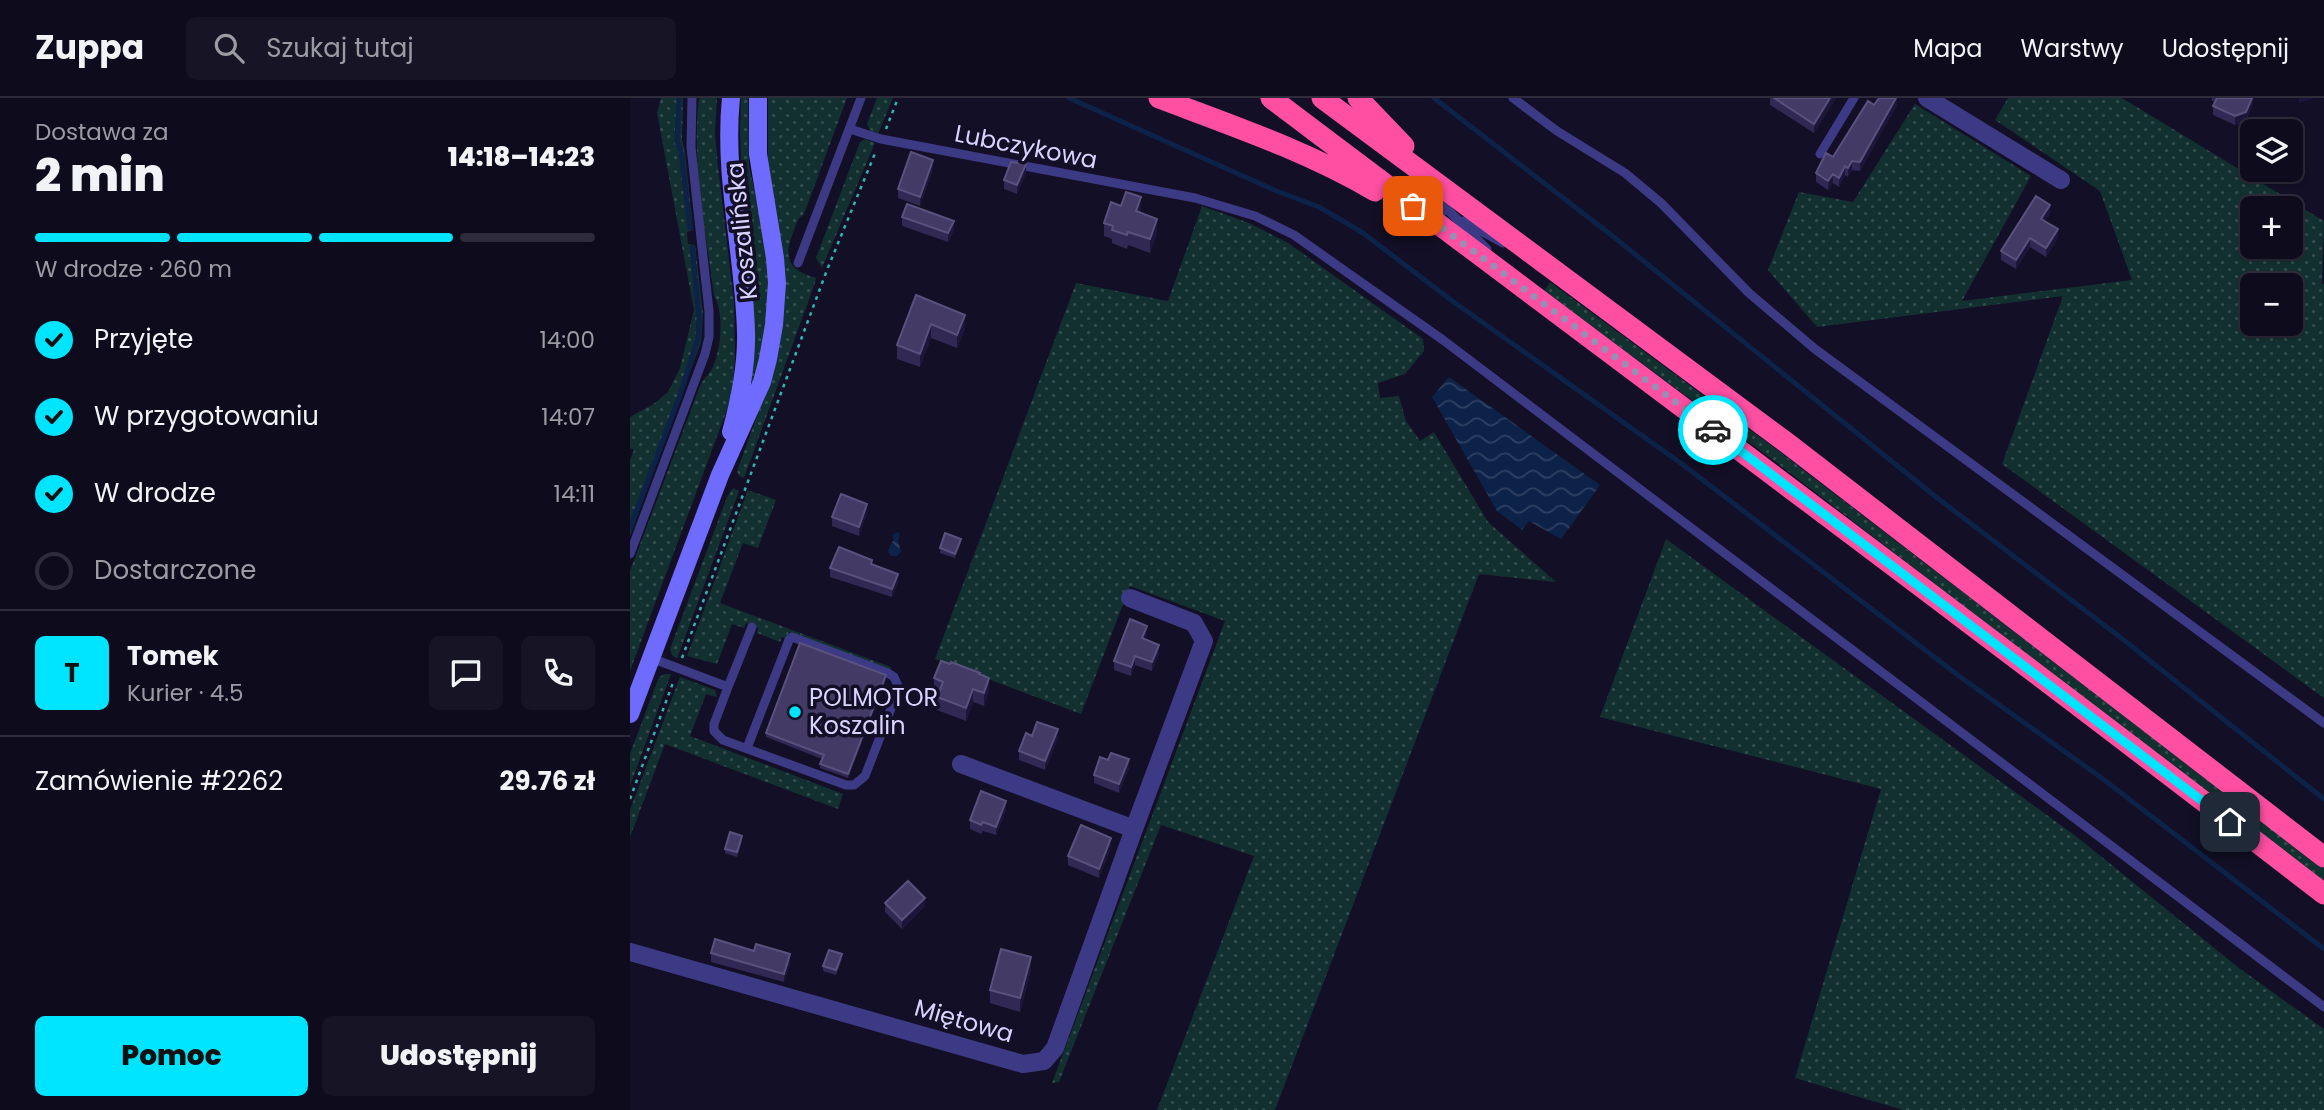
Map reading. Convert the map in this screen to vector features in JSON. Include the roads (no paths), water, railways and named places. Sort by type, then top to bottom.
[{"type":"highway","points":[[1159,98],[1325,162],[1457,219]]},
{"type":"highway","points":[[1271,98],[1359,165],[1550,269],[1787,443],[2324,857]]},
{"type":"highway","points":[[1322,98],[1378,140],[1541,302],[1768,470],[2324,894]]},
{"type":"highway","points":[[1358,98],[1457,219]]},
{"type":"main road","name":"Koszalińska","points":[[720,475],[737,411],[746,353],[745,309],[730,140],[731,98]]},
{"type":"main road","name":"Koszalińska","points":[[630,714],[720,475],[762,382],[775,312],[775,258],[758,154],[758,98]]},
{"type":"street","points":[[1927,98],[2061,180]]},
{"type":"street","name":"Miętowa","points":[[630,952],[1023,1064],[1044,1061],[1055,1048],[1204,640],[1194,622],[1130,598]]},
{"type":"street","points":[[961,764],[1134,829]]},
{"type":"lane","points":[[630,554],[699,373],[709,337],[709,311],[691,147],[692,98]]},
{"type":"lane","points":[[798,263],[861,98]]},
{"type":"lane","points":[[1513,98],[1557,131],[1625,173],[1661,203],[1749,293],[1815,349],[2324,723]]},
{"type":"lane","points":[[1820,154],[1854,98]]},
{"type":"lane","name":"Lubczykowa","points":[[850,129],[881,139],[1195,198],[1255,216],[1294,235],[1443,340],[2324,1007]]},
{"type":"lane","points":[[747,748],[792,637],[888,673],[898,683],[899,688],[865,776],[853,785],[846,785],[723,740],[714,731],[714,724],[752,627]]},
{"type":"lane","points":[[651,658],[728,687]]},
{"type":"water","points":[[1449,377],[1600,485],[1561,539],[1529,521],[1522,530],[1497,511],[1432,397]]},
{"type":"water","points":[[898,532],[901,552],[897,556],[890,556],[888,550],[894,539],[892,535]]},
{"type":"waterway","points":[[679,98],[677,142],[681,151],[690,228]]},
{"type":"waterway","points":[[1069,98],[1274,190],[1319,207],[1363,233],[1451,300],[1682,464],[1963,679],[2103,779],[2324,949]]},
{"type":"waterway","points":[[1434,98],[1610,234],[1936,497],[2120,637],[2324,799]]},
{"type":"waterway","points":[[630,528],[680,395],[698,338],[699,318],[692,248]]},
{"type":"place","name":"POLMOTOR Koszalin","points":[[795,712]]}]
